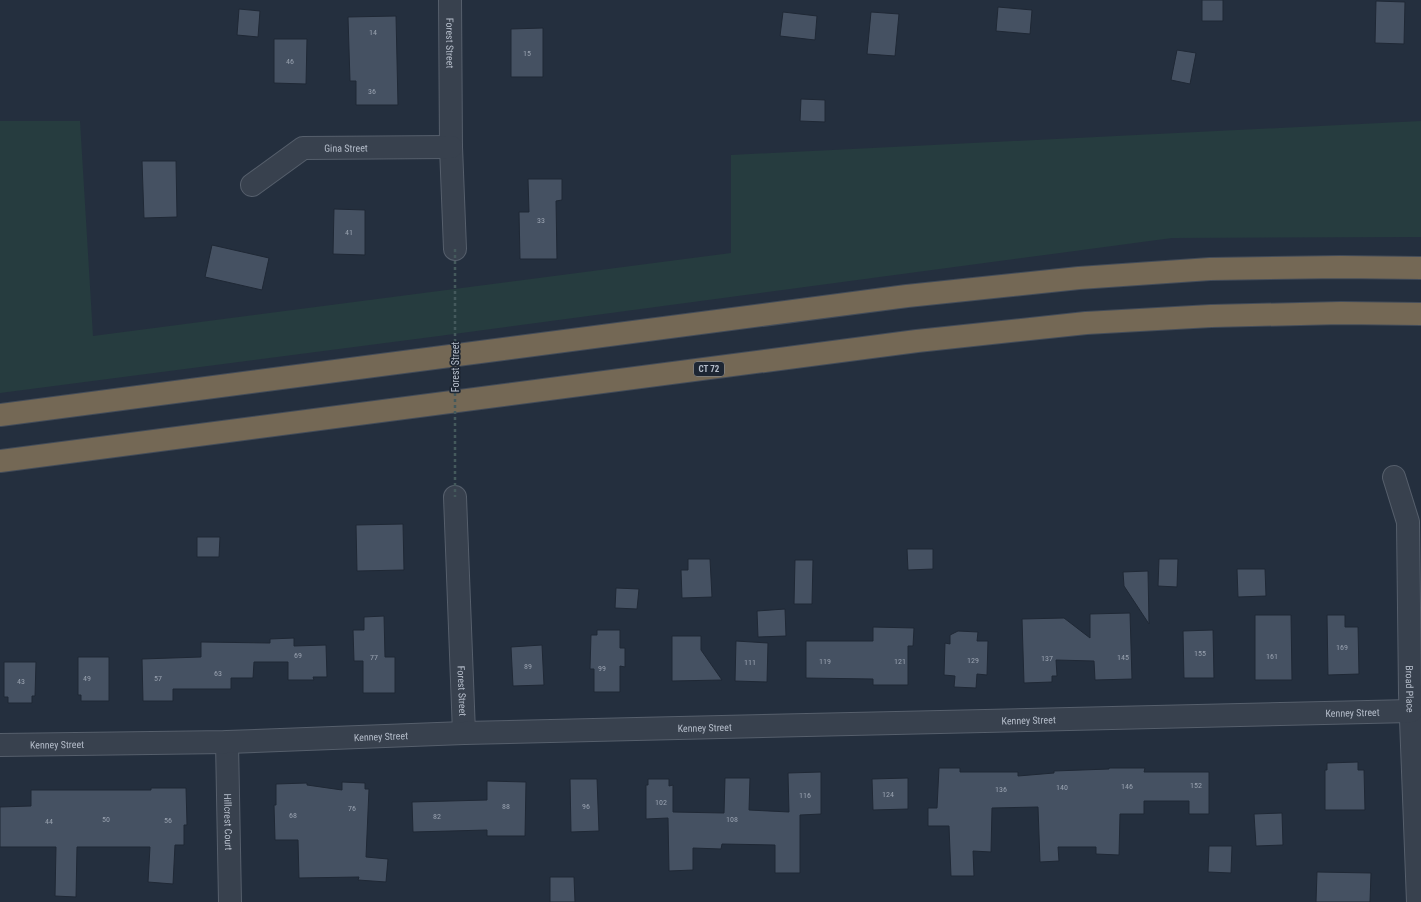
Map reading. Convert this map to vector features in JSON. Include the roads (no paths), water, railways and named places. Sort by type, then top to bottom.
[{"type":"highway","points":[[0,415],[907,296],[1071,279],[1210,269],[1340,267],[1421,268]]},
{"type":"highway","name":"CT 72","points":[[0,462],[901,344],[1086,323],[1211,316],[1341,313],[1421,314]]},
{"type":"street","name":"Forest Street","points":[[450,0],[451,147],[455,249]]},
{"type":"street","name":"Gina Street","points":[[252,185],[303,148],[451,147]]},
{"type":"street","name":"Broad Place","points":[[1394,477],[1408,522],[1410,711],[1418,902]]},
{"type":"street","name":"Forest Street","points":[[456,497],[464,733]]},
{"type":"street","name":"Kenney Street","points":[[0,745],[227,742],[464,733],[1410,711]]},
{"type":"street","name":"Hillcrest Court","points":[[227,742],[230,902]]}]
